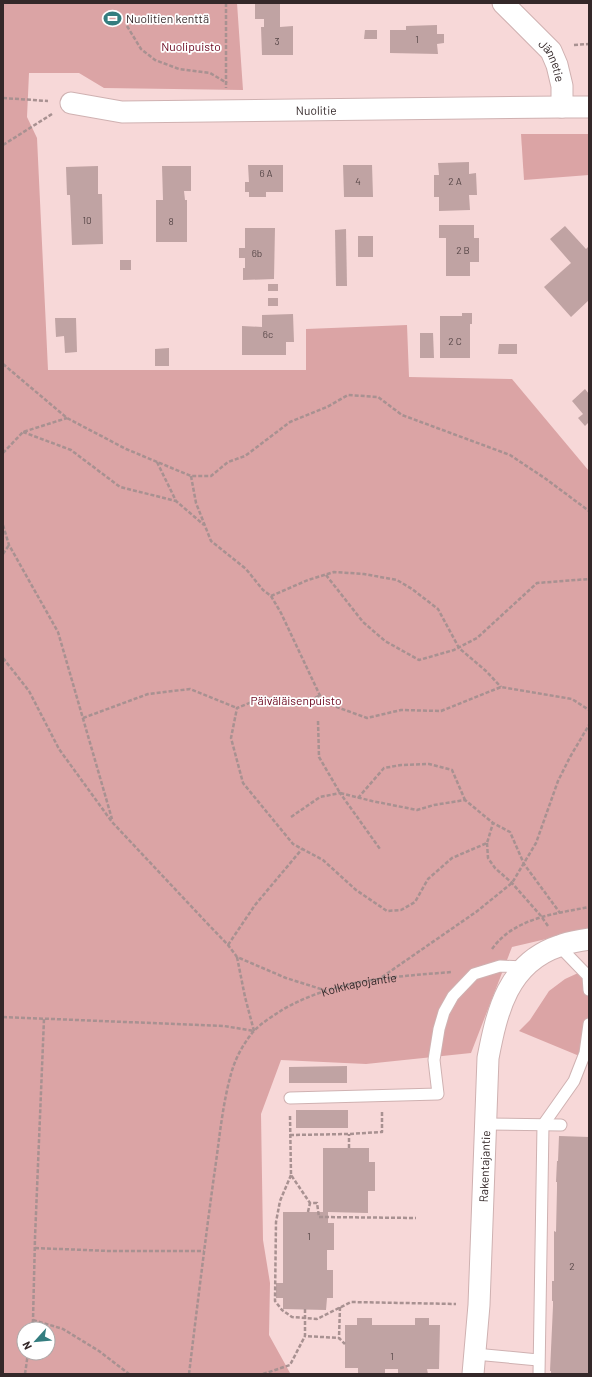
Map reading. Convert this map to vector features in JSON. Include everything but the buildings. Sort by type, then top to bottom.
[{"type":"street","name":"Jännetie","points":[[503,3],[551,51],[557,65],[562,86],[562,108]]},
{"type":"street","name":"Nuolitie","points":[[71,102],[122,112],[562,108]]},
{"type":"street","points":[[562,108],[589,107]]},
{"type":"street","points":[[523,967],[539,955],[559,946],[589,939]]},
{"type":"street","name":"Rakentajantie","points":[[474,1364],[479,1305],[488,1058],[494,1024],[504,996],[523,967]]},
{"type":"lane","points":[[559,946],[588,976],[589,990]]},
{"type":"lane","points":[[293,1097],[438,1094],[434,1060],[439,1029],[444,1012],[453,996],[474,974],[500,966],[523,967]]},
{"type":"lane","points":[[538,1374],[543,1125],[574,1081],[584,1053],[589,1024]]},
{"type":"lane","points":[[485,1124],[561,1125]]},
{"type":"lane","points":[[474,1364],[538,1360]]},
{"type":"path","points":[[226,3],[226,91]]},
{"type":"path","points":[[127,26],[141,49],[155,60],[179,69],[210,73],[226,83]]},
{"type":"path","points":[[3,98],[71,102]]},
{"type":"path","points":[[3,145],[71,102]]},
{"type":"path","points":[[3,364],[67,418],[126,449],[191,476],[211,476],[228,462],[245,456],[290,422],[327,407],[348,395],[378,397],[402,415],[510,455],[546,479],[589,511]]},
{"type":"path","points":[[3,453],[23,432],[67,418]]},
{"type":"path","points":[[23,432],[71,450],[120,487],[176,502]]},
{"type":"path","points":[[156,462],[176,502],[205,526]]},
{"type":"path","points":[[191,476],[196,503],[211,542],[246,569],[263,590],[271,596],[281,613],[323,702],[367,718],[401,710],[441,711],[501,687],[572,699],[589,710]]},
{"type":"path","points":[[3,526],[9,545],[58,632],[112,822]]},
{"type":"path","points":[[3,554],[9,545]]},
{"type":"path","points":[[271,596],[308,580],[334,572],[397,580],[412,589],[438,609],[459,648],[486,671],[501,687]]},
{"type":"path","points":[[326,575],[363,622],[385,641],[419,660],[454,650],[477,638],[537,583],[589,579]]},
{"type":"path","points":[[3,658],[29,691],[59,749],[112,822],[228,945],[237,957],[254,1031],[224,1026],[3,1017]]},
{"type":"path","points":[[83,718],[148,694],[190,689],[237,708],[264,697],[300,704],[319,696]]},
{"type":"path","points":[[237,708],[231,738],[243,784],[293,844],[324,860],[356,890],[387,911],[400,910],[414,902],[428,879],[452,858],[487,843]]},
{"type":"path","points":[[318,721],[319,757],[340,793],[380,849]]},
{"type":"path","points":[[381,977],[476,912],[512,883],[536,843],[558,781],[589,725]]},
{"type":"path","points":[[358,798],[384,768],[401,765],[429,764],[452,770],[465,800],[493,823],[510,832],[524,864],[560,913]]},
{"type":"path","points":[[291,817],[320,797],[340,793],[417,810],[434,805],[465,800]]},
{"type":"path","points":[[493,823],[487,843],[488,858],[495,868],[512,883],[542,916],[559,946]]},
{"type":"path","points":[[228,945],[255,905],[302,849]]},
{"type":"path","points":[[474,974],[498,941],[516,926],[542,916],[589,907]]},
{"type":"path","points":[[237,957],[286,978],[324,990]]},
{"type":"path","name":"Kolkkapojantie","points":[[189,1374],[222,1119],[231,1074],[241,1048],[254,1031],[273,1016],[324,990],[381,977],[458,971],[474,974]]},
{"type":"path","points":[[44,1019],[33,1320],[63,1329],[99,1351],[129,1374]]},
{"type":"path","points":[[290,1134],[349,1134],[382,1132],[382,1095]]},
{"type":"path","points":[[293,1097],[290,1118],[291,1175],[280,1201],[276,1222],[275,1301],[282,1310],[292,1317],[317,1319],[351,1302],[479,1305]]},
{"type":"path","points":[[349,1134],[349,1148]]},
{"type":"path","points":[[291,1175],[310,1203],[308,1212]]},
{"type":"path","points":[[310,1203],[317,1203],[319,1217],[416,1218]]},
{"type":"path","points":[[35,1248],[110,1251],[204,1251]]},
{"type":"path","points":[[339,1338],[340,1307]]},
{"type":"path","points":[[263,1374],[290,1365],[304,1336],[305,1309]]},
{"type":"path","points":[[304,1336],[339,1338],[345,1344]]},
{"type":"path","points":[[25,1374],[27,1361]]},
{"type":"green space","name":"Päiväläisenpuisto","points":[[3,3],[237,3],[243,90],[104,88],[79,73],[29,73],[27,117],[37,138],[48,370],[306,370],[306,329],[407,325],[409,377],[512,379],[589,471],[589,929],[512,947],[471,1053],[366,1064],[281,1060],[261,1114],[263,1240],[270,1283],[269,1335],[290,1373],[293,1374],[3,1374]]},
{"type":"green space","points":[[521,134],[589,134],[589,175],[524,180]]},
{"type":"green space","points":[[589,968],[589,1060],[519,1031],[530,1020],[549,991],[565,979]]},
{"type":"place","name":"Nuolitien kenttä","points":[[113,18]]},
{"type":"park label","name":"Nuolipuisto","points":[[191,46]]}]
